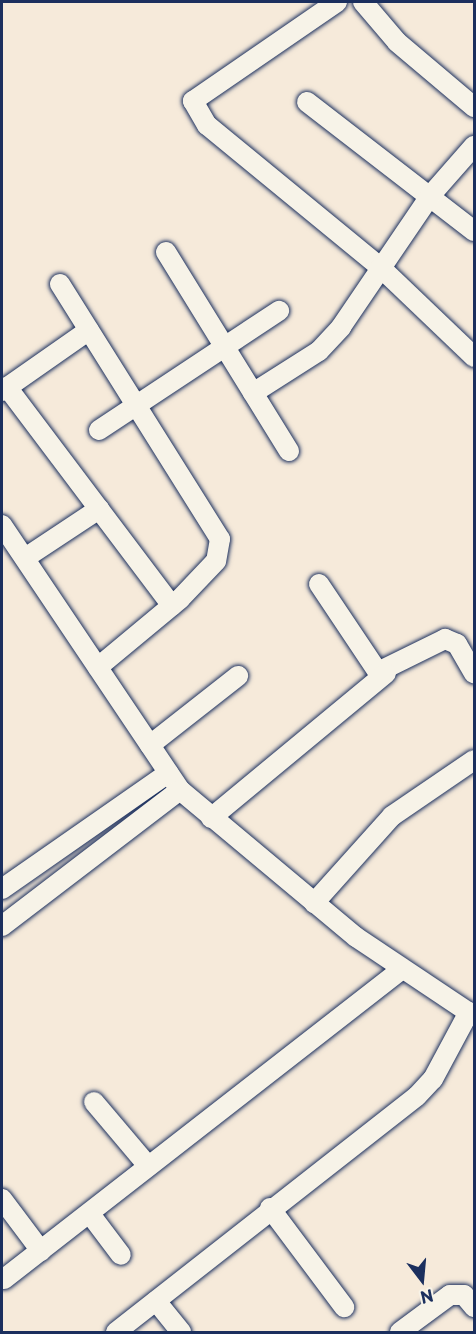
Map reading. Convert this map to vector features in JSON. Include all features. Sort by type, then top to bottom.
[{"type":"street","points":[[337,2],[193,101],[207,125],[381,268],[474,357]]},
{"type":"street","points":[[363,2],[397,42],[474,106]]},
{"type":"street","points":[[307,102],[474,231]]},
{"type":"street","points":[[253,393],[319,351],[381,268],[430,195],[474,146]]},
{"type":"street","points":[[166,252],[289,451]]},
{"type":"street","points":[[60,284],[220,539],[216,561],[172,606],[98,667]]},
{"type":"street","points":[[99,430],[279,311]]},
{"type":"street","points":[[89,330],[4,389],[172,606]]},
{"type":"street","points":[[25,558],[99,509]]},
{"type":"street","points":[[2,525],[180,790],[314,903],[402,969],[472,1014],[433,1079],[417,1096],[270,1208],[116,1332]]},
{"type":"street","points":[[319,584],[375,669],[386,673]]},
{"type":"street","points":[[211,818],[386,673],[445,639],[457,644],[474,675]]},
{"type":"street","points":[[150,745],[238,676]]},
{"type":"street","points":[[314,903],[392,816],[474,760]]},
{"type":"street","points":[[2,889],[168,773]]},
{"type":"street","points":[[2,926],[180,790]]},
{"type":"street","points":[[4,1279],[402,969]]},
{"type":"street","points":[[94,1102],[148,1166]]},
{"type":"street","points":[[2,1199],[41,1251]]},
{"type":"street","points":[[270,1208],[344,1308]]},
{"type":"street","points":[[90,1214],[122,1255]]},
{"type":"street","points":[[400,1332],[450,1295],[464,1295],[474,1306]]},
{"type":"street","points":[[156,1301],[181,1332]]}]
